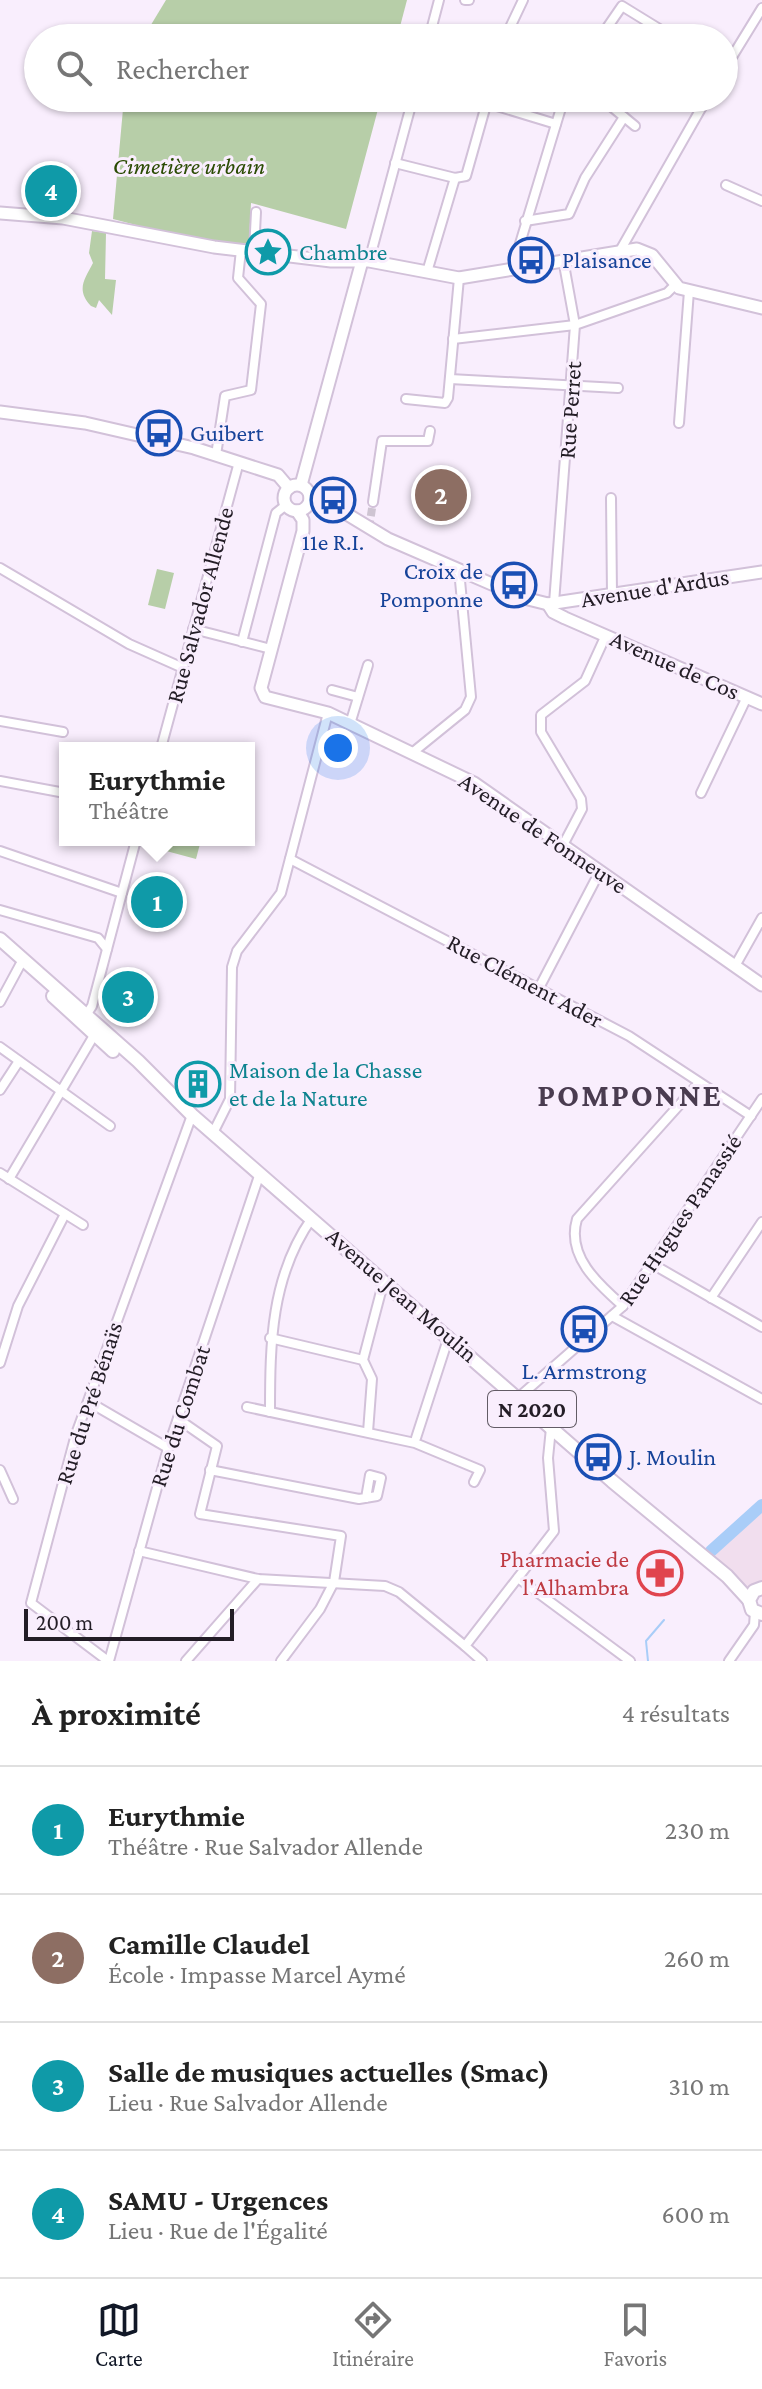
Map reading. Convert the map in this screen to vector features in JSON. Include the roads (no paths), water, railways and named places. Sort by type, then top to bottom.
[{"type":"main road","points":[[0,939],[97,1031]]},
{"type":"main road","points":[[0,948],[97,1031]]},
{"type":"main road","name":"Avenue Jean Moulin","points":[[97,1031],[551,1428],[756,1601]]},
{"type":"street","points":[[433,24],[439,0]]},
{"type":"street","points":[[512,24],[523,0]]},
{"type":"street","points":[[610,24],[622,6],[651,24]]},
{"type":"street","points":[[738,47],[762,8]]},
{"type":"street","points":[[366,261],[409,112]]},
{"type":"street","points":[[395,163],[455,178],[466,176],[484,112]]},
{"type":"street","points":[[522,112],[556,124]]},
{"type":"street","points":[[512,270],[560,112]]},
{"type":"street","points":[[618,112],[635,126]]},
{"type":"street","points":[[621,249],[700,112]]},
{"type":"street","points":[[525,221],[569,214],[585,178],[624,117]]},
{"type":"street","points":[[427,272],[455,178]]},
{"type":"street","points":[[726,185],[762,201]]},
{"type":"street","points":[[216,455],[225,396],[251,390],[261,304],[238,278],[256,212]]},
{"type":"street","points":[[0,213],[63,218],[248,250],[366,261],[459,278],[621,249],[637,249],[652,255],[675,285],[762,308]]},
{"type":"street","name":"Rue Perret","points":[[551,603],[575,325],[563,259]]},
{"type":"street","name":"Avenue de Fonneuve","points":[[366,261],[295,487],[285,494],[303,520],[303,531],[261,688],[265,697],[328,713],[474,783],[762,985]]},
{"type":"street","points":[[406,399],[445,403],[459,278]]},
{"type":"street","points":[[453,339],[575,325],[667,293],[675,285]]},
{"type":"street","points":[[679,423],[689,291]]},
{"type":"street","points":[[450,379],[618,388]]},
{"type":"street","points":[[0,412],[85,423],[216,455],[278,475],[310,498],[322,499],[388,539],[524,598],[551,603]]},
{"type":"street","points":[[373,502],[382,441],[428,441],[430,431]]},
{"type":"street","name":"Rue Salvador Allende","points":[[163,742],[239,462]]},
{"type":"street","points":[[242,642],[276,513],[308,505],[310,498]]},
{"type":"street","points":[[611,498],[612,594]]},
{"type":"street","points":[[0,568],[129,644],[183,668]]},
{"type":"street","points":[[412,753],[465,710],[471,697],[459,570]]},
{"type":"street","name":"Avenue d'Ardus","points":[[551,603],[762,572]]},
{"type":"street","name":"Avenue de Cos","points":[[551,603],[553,612],[762,704]]},
{"type":"street","points":[[193,629],[271,649]]},
{"type":"street","points":[[562,847],[582,809],[581,799],[541,732],[541,715],[585,681],[606,635]]},
{"type":"street","points":[[350,724],[368,665]]},
{"type":"street","points":[[332,690],[358,697]]},
{"type":"street","points":[[701,793],[747,697]]},
{"type":"street","points":[[214,1131],[230,1099],[232,967],[237,951],[281,893],[328,713]]},
{"type":"street","points":[[0,721],[63,732]]},
{"type":"street","points":[[0,781],[59,792]]},
{"type":"street","points":[[85,1017],[134,846]]},
{"type":"street","points":[[0,851],[122,893]]},
{"type":"street","name":"Rue Clément Ader","points":[[290,859],[629,1036],[751,1116]]},
{"type":"street","points":[[539,988],[600,871]]},
{"type":"street","points":[[0,910],[92,936],[107,949]]},
{"type":"street","points":[[735,966],[762,918]]},
{"type":"street","points":[[92,936],[112,932]]},
{"type":"street","points":[[0,1002],[20,965]]},
{"type":"street","points":[[9,1179],[97,1031]]},
{"type":"street","points":[[0,1047],[110,1126]]},
{"type":"street","points":[[0,1090],[19,1061]]},
{"type":"street","points":[[623,1306],[582,1262],[574,1247],[577,1219],[698,1084]]},
{"type":"street","name":"Rue Hugues Panassié","points":[[519,1397],[623,1306],[654,1265],[762,1099]]},
{"type":"street","name":"Rue du Pré Bénaïs","points":[[108,1661],[31,1603],[76,1434],[192,1115]]},
{"type":"street","points":[[0,1173],[83,1225]]},
{"type":"street","name":"Rue du Combat","points":[[108,1661],[168,1448],[260,1173]]},
{"type":"street","points":[[0,1363],[18,1306],[65,1214]]},
{"type":"street","points":[[270,1412],[270,1338],[276,1294],[313,1217]]},
{"type":"street","points":[[711,1298],[762,1222]]},
{"type":"street","points":[[654,1265],[762,1327]]},
{"type":"street","points":[[368,1432],[372,1379],[363,1360],[384,1279]]},
{"type":"street","points":[[612,1316],[762,1399]]},
{"type":"street","points":[[416,1440],[449,1336]]},
{"type":"street","points":[[270,1338],[363,1360]]},
{"type":"street","points":[[89,1402],[168,1448]]},
{"type":"street","points":[[247,1407],[416,1440],[480,1470],[474,1482]]},
{"type":"street","points":[[178,1419],[217,1446],[200,1514],[341,1536],[334,1582],[320,1609],[281,1661]]},
{"type":"street","points":[[465,1646],[554,1531],[548,1458],[551,1428]]},
{"type":"street","points":[[0,1470],[13,1499]]},
{"type":"street","points":[[210,1470],[366,1498]]},
{"type":"street","points":[[139,1551],[258,1579],[385,1586],[399,1592],[482,1661]]},
{"type":"street","points":[[518,1578],[630,1661]]},
{"type":"street","points":[[186,1661],[258,1579]]},
{"type":"street","points":[[729,1661],[754,1625],[756,1601]]},
{"type":"waterway","points":[[711,1551],[762,1505]]},
{"type":"waterway","points":[[648,1661],[646,1641],[664,1620]]},
{"type":"tunnel","points":[[369,528],[373,502]]},
{"type":"place","name":"SAMU - Urgences","points":[[51,191]]},
{"type":"place","name":"Chambre","points":[[268,252]]},
{"type":"place","name":"Plaisance","points":[[531,260]]},
{"type":"place","name":"Guibert","points":[[159,433]]},
{"type":"place","name":"Camille Claudel","points":[[441,495]]},
{"type":"place","name":"11e R.I.","points":[[333,500]]},
{"type":"place","name":"Croix de Pomponne","points":[[514,585]]},
{"type":"place","name":"Eurythmie","points":[[157,902]]},
{"type":"place","name":"Salle de musiques actuelles (Smac)","points":[[128,997]]},
{"type":"place","name":"Maison de la Chasse et de la Nature","points":[[198,1084]]},
{"type":"place","name":"L. Armstrong","points":[[584,1329]]},
{"type":"place","name":"J. Moulin","points":[[598,1457]]},
{"type":"place","name":"Pharmacie de l'Alhambra","points":[[660,1573]]},
{"type":"district","name":"POMPONNE","points":[[630,1095]]},
{"type":"park label","name":"Cimetière urbain","points":[[189,166]]}]
